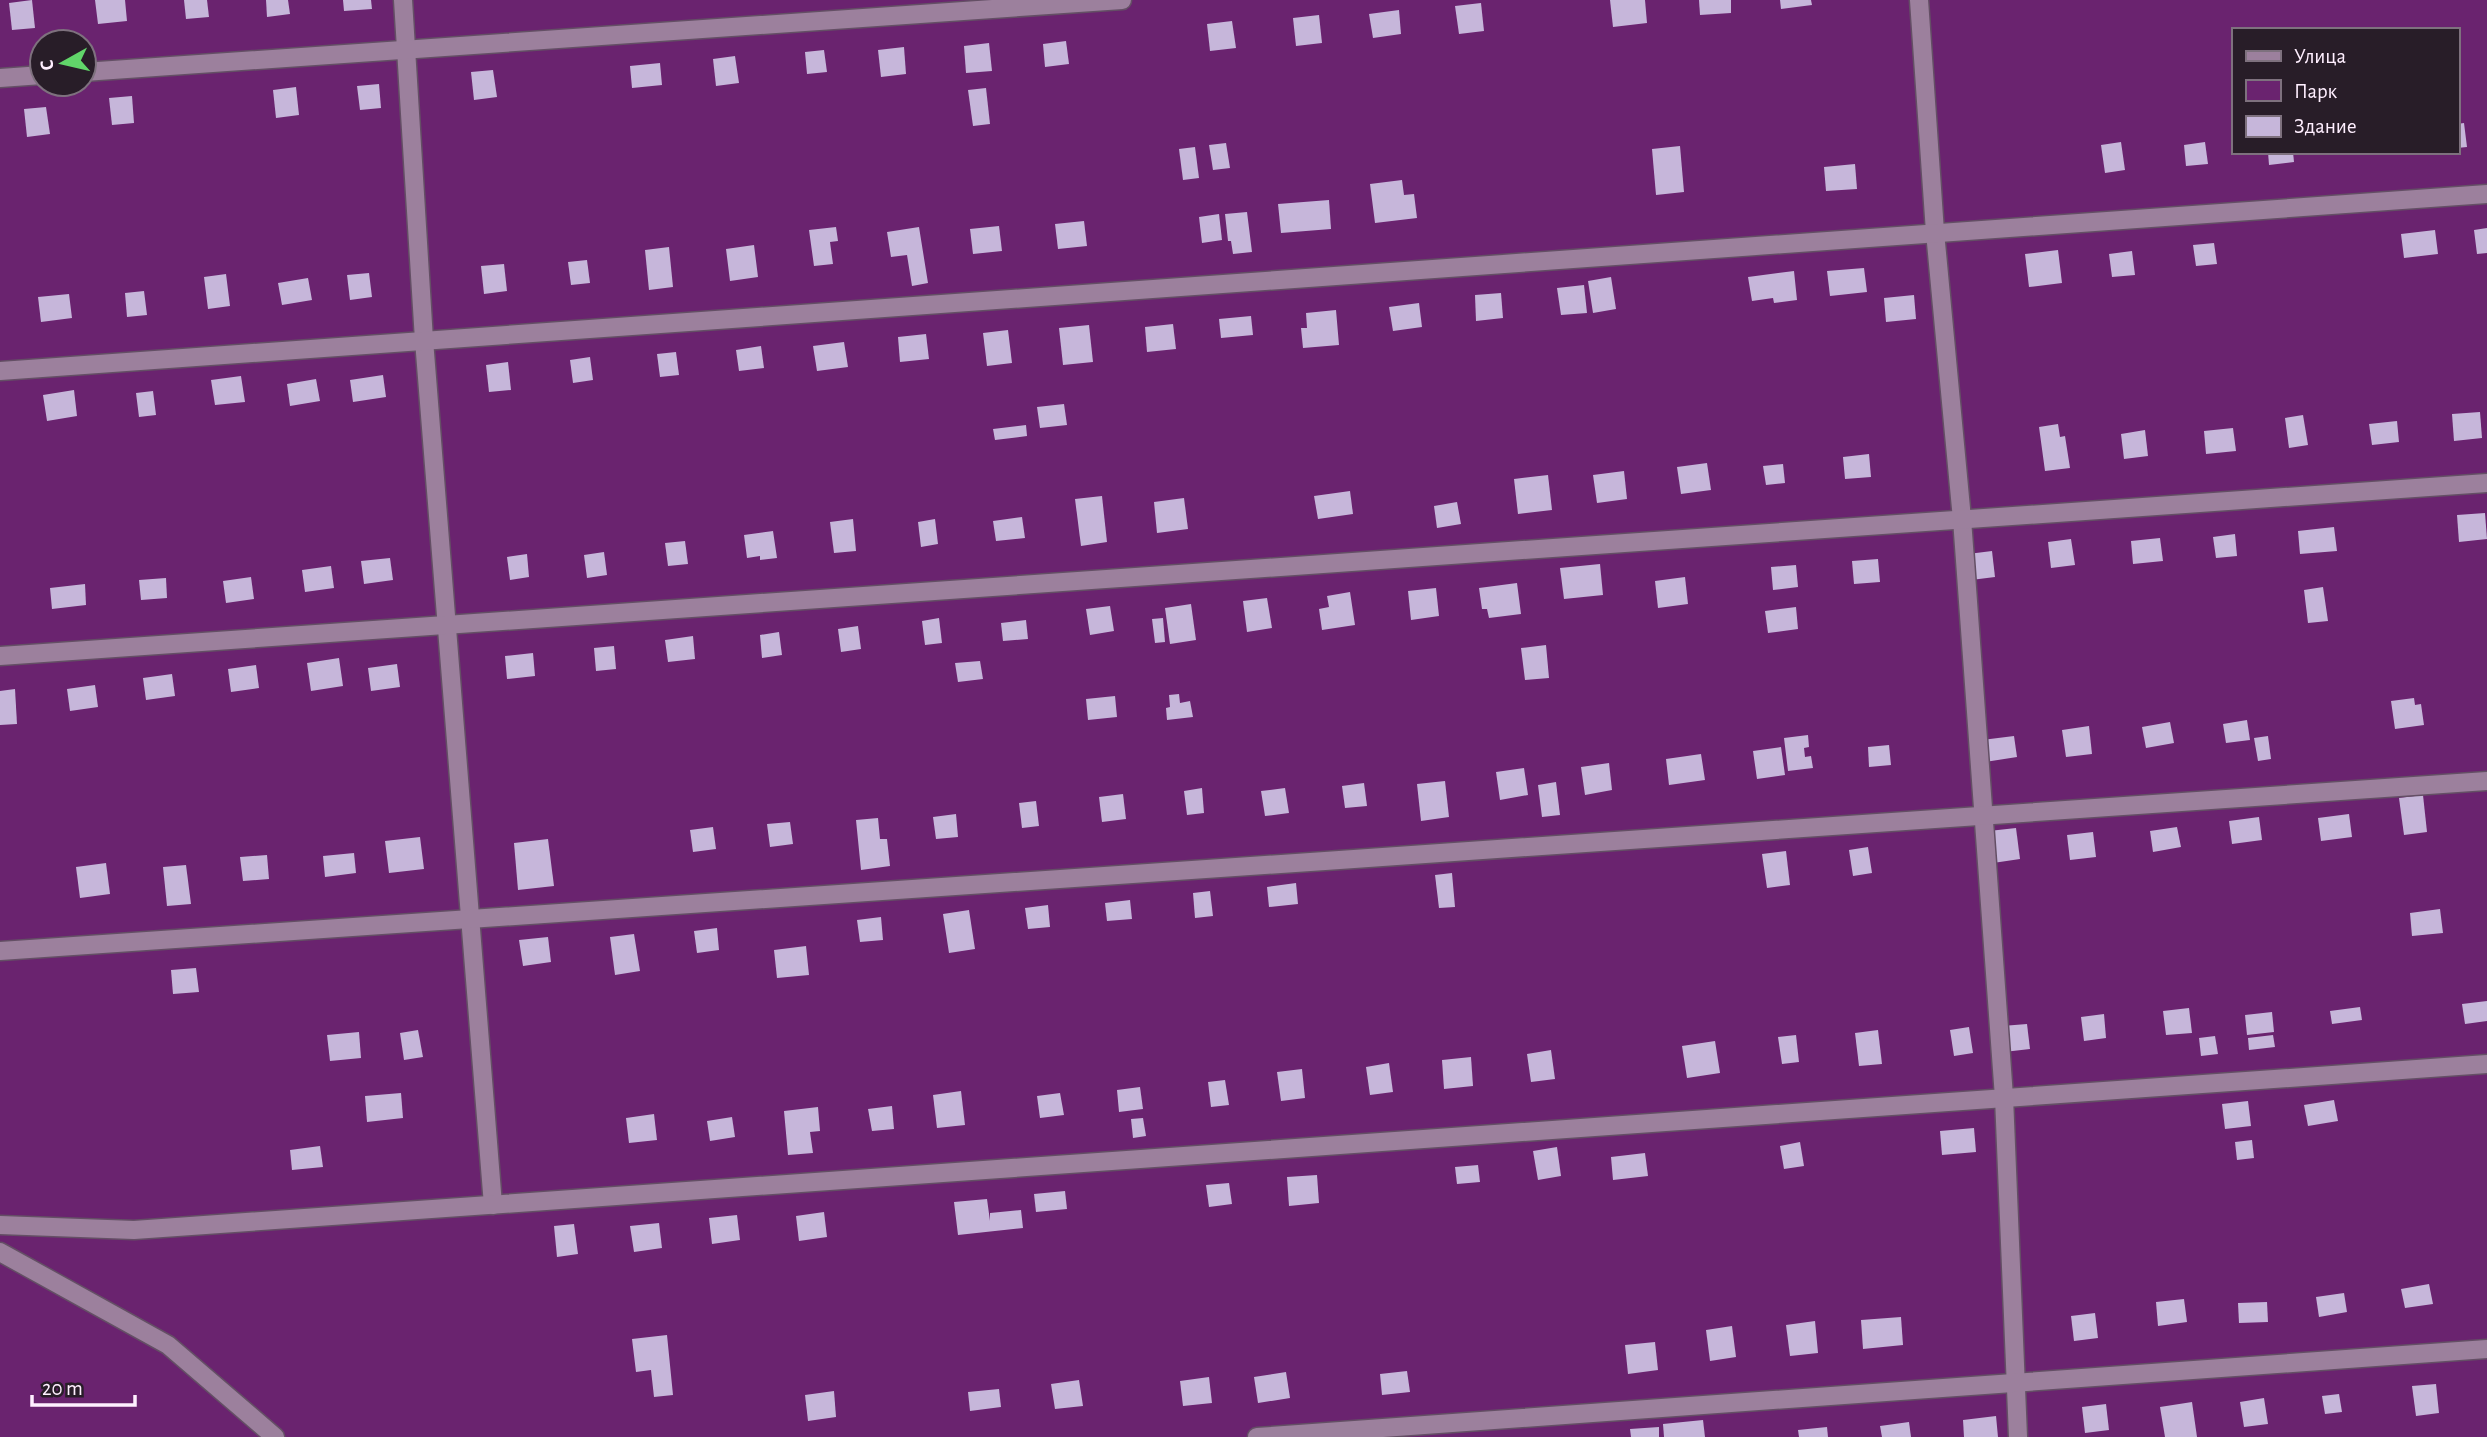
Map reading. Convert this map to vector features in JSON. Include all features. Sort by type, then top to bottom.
[{"type":"street","points":[[403,0],[424,340],[493,1205]]},
{"type":"street","points":[[98,71],[1122,0]]},
{"type":"street","points":[[1919,0],[1935,232],[1962,519],[2004,1097],[2018,1437]]},
{"type":"street","points":[[0,78],[28,76]]},
{"type":"street","points":[[0,370],[2487,194]]},
{"type":"street","points":[[0,656],[2487,483]]},
{"type":"street","points":[[0,951],[470,922],[1983,813],[2487,781]]},
{"type":"street","points":[[0,1226],[134,1230],[2487,1064]]},
{"type":"street","points":[[0,1252],[168,1345],[275,1437]]},
{"type":"street","points":[[1257,1437],[2487,1349]]},
{"type":"green space","points":[[0,0],[2487,0],[2487,1437],[0,1437]]},
{"type":"building","points":[[32,0],[35,28],[12,30],[9,3]]},
{"type":"building","points":[[95,0],[125,0],[127,21],[98,24]]},
{"type":"building","points":[[184,0],[207,0],[209,17],[186,19]]},
{"type":"building","points":[[266,0],[288,0],[290,14],[267,17]]},
{"type":"building","points":[[343,0],[371,0],[372,9],[344,11]]},
{"type":"building","points":[[1610,0],[1645,0],[1647,23],[1613,27]]},
{"type":"building","points":[[1699,0],[1731,0],[1731,13],[1700,15]]},
{"type":"building","points":[[1780,0],[1811,0],[1812,5],[1781,9]]},
{"type":"building","points":[[1481,3],[1484,31],[1459,34],[1455,6]]},
{"type":"building","points":[[1399,10],[1401,34],[1373,38],[1369,14]]},
{"type":"building","points":[[1319,15],[1322,43],[1296,46],[1293,18]]},
{"type":"building","points":[[1232,21],[1236,48],[1210,51],[1207,24]]},
{"type":"building","points":[[1066,41],[1069,64],[1045,67],[1043,44]]},
{"type":"building","points":[[989,43],[992,71],[966,73],[964,46]]},
{"type":"building","points":[[904,47],[906,74],[881,77],[878,50]]},
{"type":"building","points":[[824,50],[827,72],[807,74],[805,52]]},
{"type":"building","points":[[735,56],[739,83],[716,86],[713,59]]},
{"type":"building","points":[[660,63],[662,85],[632,88],[630,66]]},
{"type":"building","points":[[493,70],[497,97],[474,100],[471,72]]},
{"type":"building","points":[[379,84],[381,108],[360,110],[357,86]]},
{"type":"building","points":[[296,87],[299,115],[276,118],[273,90]]},
{"type":"building","points":[[986,88],[990,124],[973,126],[968,90]]},
{"type":"building","points":[[132,96],[134,123],[112,125],[109,98]]},
{"type":"building","points":[[46,107],[50,134],[27,137],[24,109]]},
{"type":"building","points":[[2464,123],[2467,147],[2459,148],[2459,124]]},
{"type":"building","points":[[2121,142],[2125,170],[2105,173],[2101,145]]},
{"type":"building","points":[[2205,142],[2208,164],[2186,166],[2184,145]]},
{"type":"building","points":[[1226,143],[1230,168],[1213,170],[1209,145]]},
{"type":"building","points":[[1680,146],[1684,192],[1656,195],[1652,149]]},
{"type":"building","points":[[1195,147],[1199,178],[1183,180],[1179,149]]},
{"type":"building","points":[[2268,154],[2293,154],[2294,162],[2269,165]]},
{"type":"building","points":[[1855,164],[1857,189],[1826,191],[1824,167]]},
{"type":"building","points":[[1402,180],[1404,195],[1414,194],[1417,218],[1375,223],[1370,184]]},
{"type":"building","points":[[1329,200],[1331,229],[1281,233],[1278,204]]},
{"type":"building","points":[[1247,212],[1252,252],[1233,254],[1231,241],[1228,241],[1225,214]]},
{"type":"building","points":[[1219,214],[1222,240],[1202,243],[1199,217]]},
{"type":"building","points":[[1084,221],[1087,246],[1058,249],[1055,224]]},
{"type":"building","points":[[999,226],[1002,251],[973,254],[970,229]]},
{"type":"building","points":[[836,227],[838,241],[830,242],[833,264],[814,266],[809,230]]},
{"type":"building","points":[[919,227],[928,283],[912,286],[907,255],[891,257],[887,232]]},
{"type":"building","points":[[2487,228],[2487,253],[2477,254],[2474,230]]},
{"type":"building","points":[[2435,230],[2438,254],[2404,258],[2401,234]]},
{"type":"building","points":[[2214,243],[2217,264],[2196,266],[2193,245]]},
{"type":"building","points":[[754,245],[758,277],[730,281],[726,249]]},
{"type":"building","points":[[669,247],[673,287],[649,290],[645,250]]},
{"type":"building","points":[[2058,250],[2062,283],[2029,287],[2025,254]]},
{"type":"building","points":[[2132,251],[2135,275],[2112,277],[2109,254]]},
{"type":"building","points":[[587,260],[590,283],[571,285],[568,262]]},
{"type":"building","points":[[504,264],[507,291],[484,294],[481,266]]},
{"type":"building","points":[[1864,268],[1867,292],[1830,296],[1827,271]]},
{"type":"building","points":[[1794,271],[1797,300],[1774,303],[1773,298],[1752,301],[1748,277]]},
{"type":"building","points":[[369,273],[372,297],[350,300],[347,275]]},
{"type":"building","points":[[226,274],[230,306],[208,309],[204,277]]},
{"type":"building","points":[[1611,277],[1616,309],[1593,313],[1588,281]]},
{"type":"building","points":[[308,278],[312,300],[282,305],[278,283]]},
{"type":"building","points":[[1584,285],[1587,313],[1561,315],[1557,288]]},
{"type":"building","points":[[144,291],[147,315],[127,317],[125,293]]},
{"type":"building","points":[[1501,293],[1503,318],[1476,321],[1475,295]]},
{"type":"building","points":[[69,294],[72,318],[41,322],[38,297]]},
{"type":"building","points":[[1914,295],[1916,319],[1886,322],[1884,298]]},
{"type":"building","points":[[1419,303],[1422,327],[1393,331],[1389,307]]},
{"type":"building","points":[[1336,310],[1339,345],[1303,348],[1301,328],[1307,328],[1306,313]]},
{"type":"building","points":[[1251,316],[1253,335],[1221,338],[1219,319]]},
{"type":"building","points":[[1173,324],[1176,349],[1147,352],[1145,327]]},
{"type":"building","points":[[1089,325],[1093,362],[1063,365],[1059,328]]},
{"type":"building","points":[[1008,330],[1012,363],[987,366],[983,333]]},
{"type":"building","points":[[926,334],[929,359],[900,362],[898,337]]},
{"type":"building","points":[[844,342],[848,367],[817,371],[813,346]]},
{"type":"building","points":[[761,346],[764,368],[739,371],[736,350]]},
{"type":"building","points":[[676,352],[679,375],[660,377],[657,354]]},
{"type":"building","points":[[590,357],[593,380],[573,383],[570,360]]},
{"type":"building","points":[[508,362],[511,390],[489,392],[486,365]]},
{"type":"building","points":[[383,375],[386,397],[353,402],[350,380]]},
{"type":"building","points":[[241,376],[245,402],[215,405],[211,380]]},
{"type":"building","points":[[316,379],[320,401],[290,406],[287,384]]},
{"type":"building","points":[[74,390],[77,416],[47,421],[43,395]]},
{"type":"building","points":[[153,391],[156,415],[139,417],[136,393]]},
{"type":"building","points":[[1064,404],[1067,425],[1040,428],[1037,407]]},
{"type":"building","points":[[2480,412],[2482,438],[2454,441],[2452,414]]},
{"type":"building","points":[[2303,415],[2308,445],[2289,448],[2285,418]]},
{"type":"building","points":[[2397,421],[2399,442],[2372,445],[2369,424]]},
{"type":"building","points":[[2058,424],[2060,437],[2065,436],[2070,468],[2045,471],[2039,427]]},
{"type":"building","points":[[1026,425],[1027,436],[995,440],[993,429]]},
{"type":"building","points":[[2233,428],[2236,451],[2206,454],[2204,431]]},
{"type":"building","points":[[2145,430],[2148,456],[2124,459],[2121,434]]},
{"type":"building","points":[[1869,454],[1871,477],[1845,479],[1843,457]]},
{"type":"building","points":[[1707,463],[1711,490],[1681,494],[1677,467]]},
{"type":"building","points":[[1783,464],[1785,483],[1766,485],[1763,466]]},
{"type":"building","points":[[1624,471],[1627,499],[1597,503],[1593,475]]},
{"type":"building","points":[[1548,475],[1552,510],[1518,514],[1514,479]]},
{"type":"building","points":[[1350,491],[1353,514],[1318,519],[1314,496]]},
{"type":"building","points":[[1102,496],[1107,542],[1081,546],[1075,499]]},
{"type":"building","points":[[1184,498],[1188,529],[1157,533],[1154,502]]},
{"type":"building","points":[[1457,502],[1461,524],[1437,528],[1434,506]]},
{"type":"building","points":[[2485,513],[2487,539],[2459,542],[2457,515]]},
{"type":"building","points":[[1022,517],[1025,538],[996,541],[993,521]]},
{"type":"building","points":[[853,519],[856,551],[834,553],[830,522]]},
{"type":"building","points":[[935,519],[938,544],[921,547],[918,522]]},
{"type":"building","points":[[2334,527],[2337,551],[2300,554],[2298,531]]},
{"type":"building","points":[[773,531],[777,558],[747,558],[744,535]]},
{"type":"building","points":[[2235,534],[2237,556],[2216,558],[2213,537]]},
{"type":"building","points":[[2160,538],[2163,561],[2133,564],[2131,541]]},
{"type":"building","points":[[2071,539],[2075,565],[2051,568],[2048,542]]},
{"type":"building","points":[[685,541],[688,564],[668,566],[665,543]]},
{"type":"building","points":[[1992,551],[1995,577],[1971,580],[1968,554]]},
{"type":"building","points":[[604,552],[607,575],[587,578],[584,555]]},
{"type":"building","points":[[527,554],[529,577],[510,580],[507,557]]},
{"type":"building","points":[[390,558],[393,580],[364,584],[361,561]]},
{"type":"building","points":[[1878,559],[1880,582],[1854,584],[1852,561]]},
{"type":"building","points":[[1600,564],[1603,595],[1564,599],[1560,568]]},
{"type":"building","points":[[1796,565],[1798,587],[1773,590],[1771,567]]},
{"type":"building","points":[[331,566],[334,588],[305,592],[302,570]]},
{"type":"building","points":[[251,577],[254,599],[226,603],[223,581]]},
{"type":"building","points":[[1685,577],[1688,604],[1658,608],[1655,581]]},
{"type":"building","points":[[166,578],[167,598],[141,600],[139,580]]},
{"type":"building","points":[[1517,583],[1521,614],[1489,618],[1487,609],[1482,609],[1479,588]]},
{"type":"building","points":[[85,584],[86,605],[52,609],[50,588]]},
{"type":"building","points":[[2323,587],[2328,621],[2308,623],[2304,590]]},
{"type":"building","points":[[1436,588],[1439,616],[1411,620],[1408,591]]},
{"type":"building","points":[[1350,592],[1355,625],[1322,630],[1319,609],[1329,607],[1327,596]]},
{"type":"building","points":[[1267,598],[1272,628],[1247,632],[1243,601]]},
{"type":"building","points":[[1191,604],[1196,640],[1170,644],[1165,608]]},
{"type":"building","points":[[1110,606],[1114,631],[1090,635],[1086,609]]},
{"type":"building","points":[[1796,607],[1798,629],[1768,633],[1765,611]]},
{"type":"building","points":[[939,618],[942,643],[925,645],[922,621]]},
{"type":"building","points":[[1163,618],[1165,642],[1155,643],[1152,619]]},
{"type":"building","points":[[1026,620],[1028,639],[1003,641],[1001,623]]},
{"type":"building","points":[[858,626],[861,649],[841,652],[838,629]]},
{"type":"building","points":[[779,632],[782,655],[762,658],[760,635]]},
{"type":"building","points":[[693,636],[695,659],[668,662],[665,640]]},
{"type":"building","points":[[1546,645],[1549,678],[1525,680],[1521,648]]},
{"type":"building","points":[[614,646],[616,669],[596,671],[594,648]]},
{"type":"building","points":[[533,653],[535,676],[507,679],[505,656]]},
{"type":"building","points":[[339,658],[343,686],[311,691],[307,663]]},
{"type":"building","points":[[980,661],[983,679],[958,682],[955,663]]},
{"type":"building","points":[[397,664],[400,687],[371,691],[368,668]]},
{"type":"building","points":[[256,665],[259,688],[231,692],[228,669]]},
{"type":"building","points":[[172,674],[175,696],[146,700],[143,678]]},
{"type":"building","points":[[95,685],[98,707],[70,711],[67,689]]},
{"type":"building","points":[[15,689],[17,724],[0,725],[0,691]]},
{"type":"building","points":[[1179,694],[1180,703],[1190,701],[1193,717],[1167,720],[1169,695]]},
{"type":"building","points":[[1115,696],[1117,717],[1088,720],[1086,699]]},
{"type":"building","points":[[2414,698],[2415,705],[2421,704],[2424,725],[2395,729],[2391,701]]},
{"type":"building","points":[[2247,720],[2250,740],[2226,743],[2223,724]]},
{"type":"building","points":[[2170,722],[2174,743],[2146,748],[2142,727]]},
{"type":"building","points":[[2089,726],[2092,754],[2066,757],[2062,730]]},
{"type":"building","points":[[1808,735],[1809,747],[1804,748],[1805,757],[1811,756],[1813,768],[1788,771],[1784,738]]},
{"type":"building","points":[[2014,736],[2017,757],[1985,762],[1982,740]]},
{"type":"building","points":[[2268,736],[2271,759],[2258,761],[2254,738]]},
{"type":"building","points":[[1889,745],[1891,765],[1869,767],[1868,747]]},
{"type":"building","points":[[1781,747],[1785,775],[1757,779],[1753,751]]},
{"type":"building","points":[[1701,754],[1705,780],[1669,785],[1666,759]]},
{"type":"building","points":[[1609,763],[1612,790],[1585,795],[1581,767]]},
{"type":"building","points":[[1524,768],[1528,795],[1500,800],[1496,772]]},
{"type":"building","points":[[1445,781],[1449,817],[1421,821],[1417,784]]},
{"type":"building","points":[[1556,782],[1560,815],[1542,817],[1538,785]]},
{"type":"building","points":[[1364,783],[1367,806],[1345,808],[1342,786]]},
{"type":"building","points":[[1202,788],[1204,813],[1187,815],[1184,791]]},
{"type":"building","points":[[1285,788],[1289,813],[1265,816],[1261,791]]},
{"type":"building","points":[[1123,794],[1126,819],[1102,822],[1099,797]]},
{"type":"building","points":[[2423,795],[2427,832],[2404,835],[2399,798]]},
{"type":"building","points":[[1036,801],[1039,826],[1022,828],[1019,803]]},
{"type":"building","points":[[956,814],[958,837],[936,839],[933,817]]},
{"type":"building","points":[[2349,814],[2352,837],[2321,841],[2318,818]]},
{"type":"building","points":[[2259,817],[2262,840],[2232,844],[2229,821]]},
{"type":"building","points":[[878,818],[880,839],[887,839],[890,866],[861,870],[856,820]]},
{"type":"building","points":[[790,822],[793,844],[770,847],[767,824]]},
{"type":"building","points":[[713,827],[716,849],[693,852],[690,830]]},
{"type":"building","points":[[2177,827],[2181,847],[2153,852],[2150,831]]},
{"type":"building","points":[[2016,828],[2020,859],[1993,863],[1989,831]]},
{"type":"building","points":[[2093,832],[2096,857],[2070,860],[2067,835]]},
{"type":"building","points":[[420,837],[424,869],[389,873],[385,841]]},
{"type":"building","points":[[548,839],[554,886],[518,890],[514,843]]},
{"type":"building","points":[[1868,847],[1872,873],[1853,876],[1849,850]]},
{"type":"building","points":[[1786,851],[1790,885],[1767,888],[1762,854]]},
{"type":"building","points":[[354,853],[356,873],[325,877],[323,856]]},
{"type":"building","points":[[267,855],[269,879],[243,881],[240,857]]},
{"type":"building","points":[[106,863],[110,894],[80,898],[76,867]]},
{"type":"building","points":[[186,865],[191,904],[167,906],[163,867]]},
{"type":"building","points":[[1452,873],[1455,907],[1439,908],[1435,875]]},
{"type":"building","points":[[1296,883],[1298,904],[1269,907],[1267,887]]},
{"type":"building","points":[[1210,891],[1213,916],[1195,918],[1193,893]]},
{"type":"building","points":[[1130,900],[1132,919],[1107,921],[1105,903]]},
{"type":"building","points":[[1048,905],[1050,927],[1028,929],[1025,908]]},
{"type":"building","points":[[2440,909],[2443,933],[2412,936],[2410,913]]},
{"type":"building","points":[[969,910],[975,949],[949,953],[943,914]]},
{"type":"building","points":[[881,917],[883,940],[860,942],[857,920]]},
{"type":"building","points":[[717,928],[719,950],[697,953],[694,931]]},
{"type":"building","points":[[634,934],[640,971],[615,975],[610,937]]},
{"type":"building","points":[[548,937],[551,962],[523,966],[519,940]]},
{"type":"building","points":[[806,946],[809,975],[777,978],[774,950]]},
{"type":"building","points":[[196,968],[199,992],[173,994],[171,970]]},
{"type":"building","points":[[2487,1001],[2487,1021],[2465,1024],[2462,1004]]},
{"type":"building","points":[[2360,1007],[2362,1020],[2332,1024],[2330,1011]]},
{"type":"building","points":[[2189,1008],[2192,1033],[2166,1035],[2163,1011]]},
{"type":"building","points":[[2272,1012],[2274,1032],[2247,1035],[2245,1015]]},
{"type":"building","points":[[2104,1014],[2106,1038],[2084,1041],[2081,1017]]},
{"type":"building","points":[[2027,1024],[2030,1049],[2004,1052],[2002,1026]]},
{"type":"building","points":[[1969,1027],[1973,1053],[1954,1056],[1950,1030]]},
{"type":"building","points":[[418,1030],[423,1057],[404,1060],[400,1033]]},
{"type":"building","points":[[1878,1030],[1882,1064],[1859,1066],[1855,1033]]},
{"type":"building","points":[[359,1032],[361,1058],[330,1061],[327,1035]]},
{"type":"building","points":[[1796,1035],[1799,1062],[1782,1064],[1778,1037]]},
{"type":"building","points":[[2273,1035],[2275,1047],[2249,1050],[2248,1038]]},
{"type":"building","points":[[2215,1036],[2218,1054],[2201,1056],[2199,1038]]},
{"type":"building","points":[[1715,1041],[1720,1073],[1687,1078],[1682,1046]]},
{"type":"building","points":[[1551,1050],[1555,1079],[1531,1082],[1527,1054]]},
{"type":"building","points":[[1471,1057],[1473,1086],[1444,1089],[1442,1060]]},
{"type":"building","points":[[1389,1063],[1393,1092],[1370,1095],[1366,1067]]},
{"type":"building","points":[[1302,1069],[1305,1098],[1281,1101],[1277,1072]]},
{"type":"building","points":[[1225,1080],[1229,1105],[1211,1107],[1208,1082]]},
{"type":"building","points":[[1140,1087],[1143,1109],[1119,1112],[1117,1090]]},
{"type":"building","points":[[961,1091],[965,1125],[937,1128],[933,1095]]},
{"type":"building","points":[[401,1093],[403,1118],[367,1122],[365,1096]]},
{"type":"building","points":[[1060,1093],[1064,1115],[1040,1118],[1037,1096]]},
{"type":"building","points":[[2334,1100],[2338,1121],[2308,1126],[2304,1105]]},
{"type":"building","points":[[2248,1101],[2251,1126],[2225,1129],[2222,1104]]},
{"type":"building","points":[[892,1106],[894,1129],[872,1131],[868,1109]]},
{"type":"building","points":[[818,1107],[820,1131],[810,1132],[813,1153],[788,1155],[784,1111]]},
{"type":"building","points":[[654,1114],[657,1140],[629,1143],[626,1118]]},
{"type":"building","points":[[732,1117],[735,1137],[710,1141],[707,1121]]},
{"type":"building","points":[[1143,1118],[1146,1136],[1133,1138],[1131,1119]]},
{"type":"building","points":[[1974,1128],[1976,1152],[1942,1155],[1940,1131]]},
{"type":"building","points":[[2252,1140],[2254,1158],[2237,1160],[2235,1142]]},
{"type":"building","points":[[1800,1142],[1804,1166],[1784,1169],[1780,1146]]},
{"type":"building","points":[[320,1146],[323,1167],[292,1170],[290,1150]]},
{"type":"building","points":[[1557,1147],[1561,1176],[1538,1180],[1533,1151]]},
{"type":"building","points":[[1645,1153],[1648,1176],[1613,1180],[1611,1157]]},
{"type":"building","points":[[1478,1165],[1480,1182],[1457,1184],[1455,1167]]},
{"type":"building","points":[[1317,1175],[1319,1203],[1289,1206],[1287,1177]]},
{"type":"building","points":[[1229,1183],[1232,1204],[1209,1207],[1206,1185]]},
{"type":"building","points":[[1065,1191],[1067,1209],[1036,1212],[1034,1194]]},
{"type":"building","points":[[987,1199],[990,1221],[990,1213],[1021,1210],[1023,1228],[958,1235],[954,1202]]},
{"type":"building","points":[[824,1212],[827,1237],[799,1241],[796,1216]]},
{"type":"building","points":[[737,1215],[740,1240],[712,1244],[709,1218]]},
{"type":"building","points":[[659,1223],[662,1248],[634,1252],[630,1226]]},
{"type":"building","points":[[574,1224],[578,1254],[557,1257],[554,1226]]},
{"type":"building","points":[[2429,1284],[2433,1304],[2405,1308],[2401,1289]]},
{"type":"building","points":[[2344,1293],[2347,1312],[2319,1317],[2316,1297]]},
{"type":"building","points":[[2184,1299],[2187,1322],[2158,1326],[2156,1302]]},
{"type":"building","points":[[2267,1302],[2268,1322],[2239,1323],[2238,1303]]},
{"type":"building","points":[[2095,1313],[2098,1338],[2074,1341],[2071,1316]]},
{"type":"building","points":[[1901,1317],[1903,1345],[1863,1349],[1861,1320]]},
{"type":"building","points":[[1815,1321],[1818,1353],[1790,1356],[1786,1325]]},
{"type":"building","points":[[1732,1326],[1736,1357],[1710,1361],[1706,1330]]},
{"type":"building","points":[[667,1335],[673,1395],[654,1397],[651,1370],[636,1372],[632,1339]]},
{"type":"building","points":[[1655,1342],[1658,1370],[1628,1374],[1625,1345]]},
{"type":"building","points":[[1407,1371],[1410,1392],[1382,1395],[1380,1374]]},
{"type":"building","points":[[1286,1372],[1290,1398],[1258,1403],[1254,1377]]},
{"type":"building","points":[[1209,1377],[1212,1403],[1183,1406],[1180,1381]]},
{"type":"building","points":[[1079,1380],[1083,1406],[1055,1409],[1051,1384]]},
{"type":"building","points":[[2436,1384],[2439,1413],[2416,1416],[2412,1386]]},
{"type":"building","points":[[999,1389],[1001,1407],[970,1411],[968,1392]]},
{"type":"building","points":[[834,1391],[836,1417],[808,1421],[805,1395]]},
{"type":"building","points":[[2339,1394],[2342,1412],[2325,1414],[2322,1396]]},
{"type":"building","points":[[2264,1398],[2268,1424],[2244,1427],[2240,1402]]},
{"type":"building","points":[[2192,1402],[2197,1437],[2165,1437],[2160,1407]]},
{"type":"building","points":[[2106,1404],[2109,1430],[2085,1433],[2082,1407]]},
{"type":"building","points":[[1996,1416],[1998,1437],[1964,1437],[1963,1420]]},
{"type":"building","points":[[1703,1420],[1705,1437],[1664,1437],[1663,1424]]},
{"type":"building","points":[[1909,1422],[1911,1437],[1882,1437],[1880,1426]]},
{"type":"building","points":[[1659,1427],[1659,1437],[1631,1437],[1630,1429]]},
{"type":"building","points":[[1827,1427],[1828,1437],[1799,1437],[1798,1430]]}]
